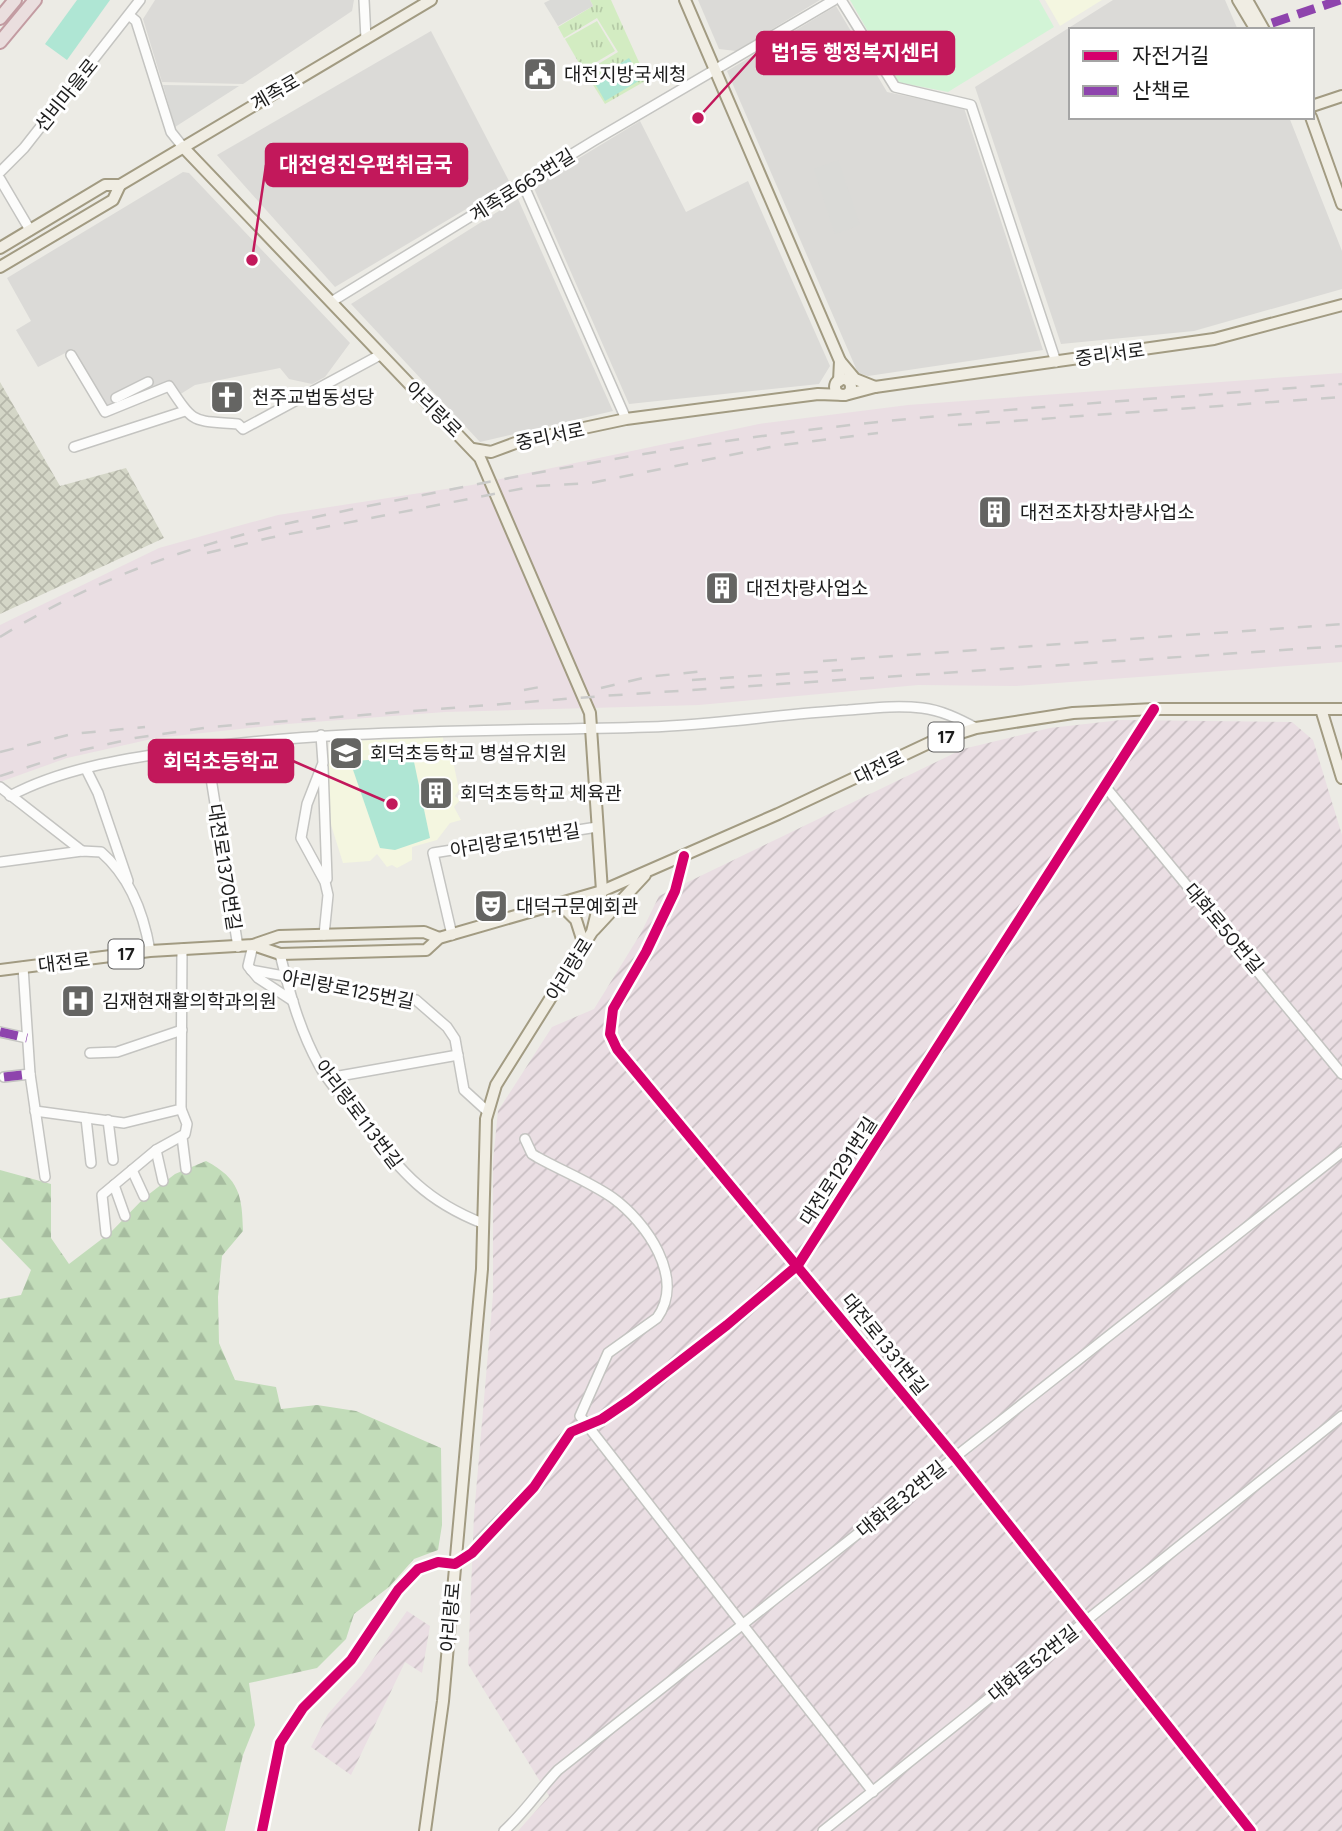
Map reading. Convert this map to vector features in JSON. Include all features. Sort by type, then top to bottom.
[{"type":"highway","points":[[0,18],[15,0]]},
{"type":"highway","points":[[0,42],[35,0]]},
{"type":"main road","name":"계족로","points":[[0,248],[105,185],[120,185],[431,0]]},
{"type":"main road","points":[[684,0],[841,365],[843,383],[838,393],[845,395]]},
{"type":"main road","points":[[1238,0],[1255,28]]},
{"type":"main road","points":[[1247,0],[1263,28]]},
{"type":"main road","points":[[1314,105],[1342,96]]},
{"type":"main road","points":[[1312,119],[1342,204]]},
{"type":"main road","name":"아리랑로","points":[[183,147],[473,449],[485,470],[585,702],[590,728],[602,891],[592,932],[496,1085],[488,1111],[483,1156],[482,1269],[443,1702],[425,1831]]},
{"type":"main road","name":"계족로","points":[[0,267],[113,200],[120,185]]},
{"type":"main road","name":"중리서로","points":[[871,386],[1214,338],[1342,305]]},
{"type":"main road","points":[[841,365],[855,379],[871,386]]},
{"type":"main road","points":[[821,393],[841,365]]},
{"type":"main road","points":[[821,393],[843,383],[871,386]]},
{"type":"main road","points":[[821,393],[845,395],[871,386]]},
{"type":"main road","name":"중리서로","points":[[473,449],[491,452],[518,442],[626,419],[821,393]]},
{"type":"main road","name":"중리서로","points":[[485,470],[491,452]]},
{"type":"main road","name":"대전로","points":[[253,945],[280,954],[426,950],[439,938],[602,891],[929,743],[976,728],[1073,713],[1154,709],[1342,709]]},
{"type":"main road","points":[[1321,709],[1342,778]]},
{"type":"main road","points":[[1337,762],[1342,746]]},
{"type":"main road","points":[[592,932],[647,872]]},
{"type":"main road","points":[[559,903],[576,920],[584,945]]},
{"type":"main road","name":"대전로","points":[[0,970],[150,951],[238,947],[279,936],[424,932],[439,938]]},
{"type":"street","name":"선비마을로","points":[[0,172],[24,148],[140,0]]},
{"type":"street","points":[[364,0],[366,39]]},
{"type":"street","name":"계족로663번길","points":[[331,302],[523,184],[834,0]]},
{"type":"street","points":[[841,0],[895,87],[971,104],[1056,362]]},
{"type":"street","points":[[130,16],[136,21],[171,132],[183,147]]},
{"type":"street","points":[[0,179],[30,230]]},
{"type":"street","points":[[523,184],[626,419]]},
{"type":"street","points":[[71,355],[105,412],[169,386],[185,411],[200,421],[238,424],[243,429],[380,355]]},
{"type":"street","points":[[116,398],[148,383]]},
{"type":"street","points":[[74,447],[185,411]]},
{"type":"street","points":[[10,796],[86,769],[143,756],[321,735],[649,727],[814,710],[892,707],[923,708],[951,715],[976,728]]},
{"type":"street","name":"대전로1291번길","points":[[455,1564],[497,1529],[534,1488],[571,1432],[588,1426],[641,1392],[798,1265],[1154,709]]},
{"type":"street","points":[[321,735],[328,895],[324,935]]},
{"type":"street","name":"대전로1370번길","points":[[206,747],[238,947]]},
{"type":"street","points":[[323,763],[307,804],[301,838],[304,849],[319,867],[328,895]]},
{"type":"street","points":[[86,769],[98,793],[128,873],[128,886]]},
{"type":"street","name":"대화로50번길","points":[[1104,785],[1342,1074]]},
{"type":"street","points":[[0,787],[82,851]]},
{"type":"street","name":"아리랑로151번길","points":[[452,935],[433,853],[597,827]]},
{"type":"street","points":[[0,862],[82,851],[102,852],[128,886],[147,934],[150,951]]},
{"type":"street","name":"대전로1331번길","points":[[684,856],[675,891],[646,952],[613,1009],[610,1034],[617,1049],[955,1457],[1251,1831]]},
{"type":"street","points":[[253,945],[248,961],[251,970],[293,1001]]},
{"type":"street","points":[[182,949],[181,1109],[187,1124],[182,1137],[186,1169]]},
{"type":"street","name":"아리랑로113번길","points":[[280,954],[293,1001],[313,1053],[327,1078],[421,1191],[454,1212],[482,1223]]},
{"type":"street","points":[[23,967],[30,1074],[45,1177]]},
{"type":"street","name":"아리랑로125번길","points":[[251,970],[416,1000],[447,1027],[455,1039],[464,1090],[488,1111]]},
{"type":"street","points":[[90,1053],[117,1052],[181,1030]]},
{"type":"street","points":[[0,1032],[27,1038]]},
{"type":"street","points":[[327,1078],[458,1055]]},
{"type":"street","points":[[4,1077],[30,1074]]},
{"type":"street","points":[[35,1111],[124,1123],[181,1109]]},
{"type":"street","points":[[86,1118],[91,1163]]},
{"type":"street","points":[[108,1121],[113,1160]]},
{"type":"street","points":[[106,1233],[102,1195],[156,1150],[182,1137]]},
{"type":"street","points":[[525,1139],[532,1154],[614,1199],[654,1242],[662,1261],[666,1291],[663,1310],[657,1318],[608,1353],[580,1416],[873,1791]]},
{"type":"street","points":[[156,1150],[163,1181]]},
{"type":"street","name":"대화로32번길","points":[[505,1831],[530,1807],[542,1787],[558,1770],[1342,1152]]},
{"type":"street","points":[[132,1170],[145,1196]]},
{"type":"street","points":[[114,1185],[125,1216]]},
{"type":"street","name":"대화로52번길","points":[[823,1831],[1342,1416]]},
{"type":"street","points":[[262,1831],[280,1743],[303,1708],[351,1660],[398,1590],[418,1569],[438,1562],[455,1564]]},
{"type":"shaded area","points":[[155,0],[354,0],[352,11],[243,84],[162,82],[143,19]]},
{"type":"shaded area","points":[[550,0],[590,0],[593,6],[558,26],[544,3]]},
{"type":"shaded area","points":[[698,0],[820,0],[736,51],[719,49]]},
{"type":"shaded area","points":[[1045,0],[1102,0],[1060,26]]},
{"type":"shaded area","points":[[1113,0],[1225,0],[1237,28],[1069,28],[1069,119],[1290,119],[1342,251],[1342,289],[1194,331],[1061,344],[975,87]]},
{"type":"shaded area","points":[[836,6],[887,92],[964,108],[1043,350],[868,376],[858,373],[727,71]]},
{"type":"shaded area","points":[[431,31],[510,183],[335,287],[217,155]]},
{"type":"shaded area","points":[[163,85],[239,86],[175,127]]},
{"type":"shaded area","points":[[640,121],[686,212],[748,181],[830,366],[819,384],[629,404],[533,186]]},
{"type":"shaded area","points":[[838,160],[860,225],[835,234],[814,169]]},
{"type":"shaded area","points":[[183,172],[189,173],[350,343],[325,377],[312,384],[289,379],[280,368],[195,385],[179,395],[168,382],[108,407],[73,349],[38,367],[16,330],[31,321],[7,278]]},
{"type":"shaded area","points":[[518,199],[613,411],[480,442],[351,304]]},
{"type":"shaded area","points":[[1342,373],[1342,662],[1016,686],[918,685],[699,705],[445,712],[287,724],[156,738],[67,758],[0,782],[0,625],[159,548],[278,515],[472,485],[759,424],[908,405]]},
{"type":"shaded area","points":[[0,382],[60,486],[126,468],[164,538],[0,614]]},
{"type":"shaded area","points":[[1121,720],[1292,722],[1313,740],[1342,835],[1342,1831],[518,1831],[549,1796],[468,1664],[474,1515],[493,1295],[493,1161],[498,1111],[552,1027],[594,1009],[641,933],[659,896],[963,749],[1050,728]]},
{"type":"shaded area","points":[[443,737],[444,749],[451,751],[459,790],[455,796],[460,800],[454,807],[461,820],[450,823],[437,840],[412,847],[412,860],[397,868],[392,865],[387,867],[377,854],[370,861],[343,863],[327,812],[330,742]]},
{"type":"shaded area","points":[[407,1611],[430,1626],[422,1673],[405,1662],[351,1775],[311,1747],[328,1714],[361,1676]]},
{"type":"green space","points":[[77,0],[110,0],[67,60],[45,44]]},
{"type":"green space","points":[[590,0],[611,0],[647,80],[605,104],[585,72],[618,52],[597,18],[564,38],[558,27],[593,6]]},
{"type":"green space","points":[[850,0],[1039,0],[1054,27],[948,92],[897,82]]},
{"type":"green space","points":[[597,21],[615,51],[583,70],[565,39]]},
{"type":"green space","points":[[629,58],[642,79],[605,101],[593,80]]},
{"type":"green space","points":[[413,757],[430,838],[395,850],[380,848],[351,764],[353,761]]},
{"type":"green space","points":[[206,1161],[232,1182],[242,1208],[243,1231],[222,1256],[218,1297],[219,1343],[235,1380],[276,1387],[281,1409],[317,1405],[356,1411],[441,1448],[442,1525],[438,1550],[414,1559],[389,1587],[354,1614],[346,1639],[317,1668],[249,1683],[255,1725],[243,1755],[225,1831],[0,1831],[0,1299],[21,1295],[31,1270],[0,1238],[0,1170],[51,1184],[51,1238],[69,1264],[111,1232],[144,1198],[175,1174]]},
{"type":"railway","points":[[0,637],[54,606],[108,581],[214,543],[325,515],[501,480],[675,449],[850,425],[1016,409],[1342,384]]},
{"type":"railway","points":[[958,425],[1342,397]]},
{"type":"railway","points":[[207,553],[269,538],[535,486],[591,483],[775,446],[878,433]]},
{"type":"railway","points":[[823,661],[1342,624]]},
{"type":"railway","points":[[0,776],[78,751],[135,738],[211,727],[603,696],[1342,646]]},
{"type":"railway","points":[[692,680],[843,670]]},
{"type":"railway","points":[[601,688],[647,677],[704,671]]},
{"type":"railway","points":[[524,690],[550,685]]},
{"type":"railway","points":[[0,752],[72,734],[145,727]]},
{"type":"marked path","points":[[1272,23],[1340,0]]},
{"type":"marked path","points":[[0,1032],[27,1038]]},
{"type":"marked path","points":[[4,1077],[30,1074]]},
{"type":"cycle path","points":[[262,1831],[280,1743],[303,1708],[351,1660],[398,1590],[418,1569],[438,1562],[455,1564],[472,1553],[534,1487],[571,1432],[602,1419],[630,1400],[727,1325],[798,1265],[1154,709]]},
{"type":"cycle path","points":[[684,856],[675,891],[646,952],[613,1009],[610,1034],[617,1049],[955,1457],[1251,1831]]},
{"type":"place","name":"대전지방국세청","points":[[540,74]]},
{"type":"place","name":"법1동 행정복지센터","points":[[698,118]]},
{"type":"place","name":"대전영진우편취급국","points":[[252,260]]},
{"type":"place","name":"천주교법동성당","points":[[227,397]]},
{"type":"place","name":"대전조차장차량사업소","points":[[995,512]]},
{"type":"place","name":"대전차량사업소","points":[[722,588]]},
{"type":"place","name":"회덕초등학교 병설유치원","points":[[346,753]]},
{"type":"place","name":"회덕초등학교 체육관","points":[[436,793]]},
{"type":"place","name":"회덕초등학교","points":[[392,804]]},
{"type":"place","name":"대덕구문예회관","points":[[491,906]]},
{"type":"place","name":"김재현재활의학과의원","points":[[78,1001]]}]
